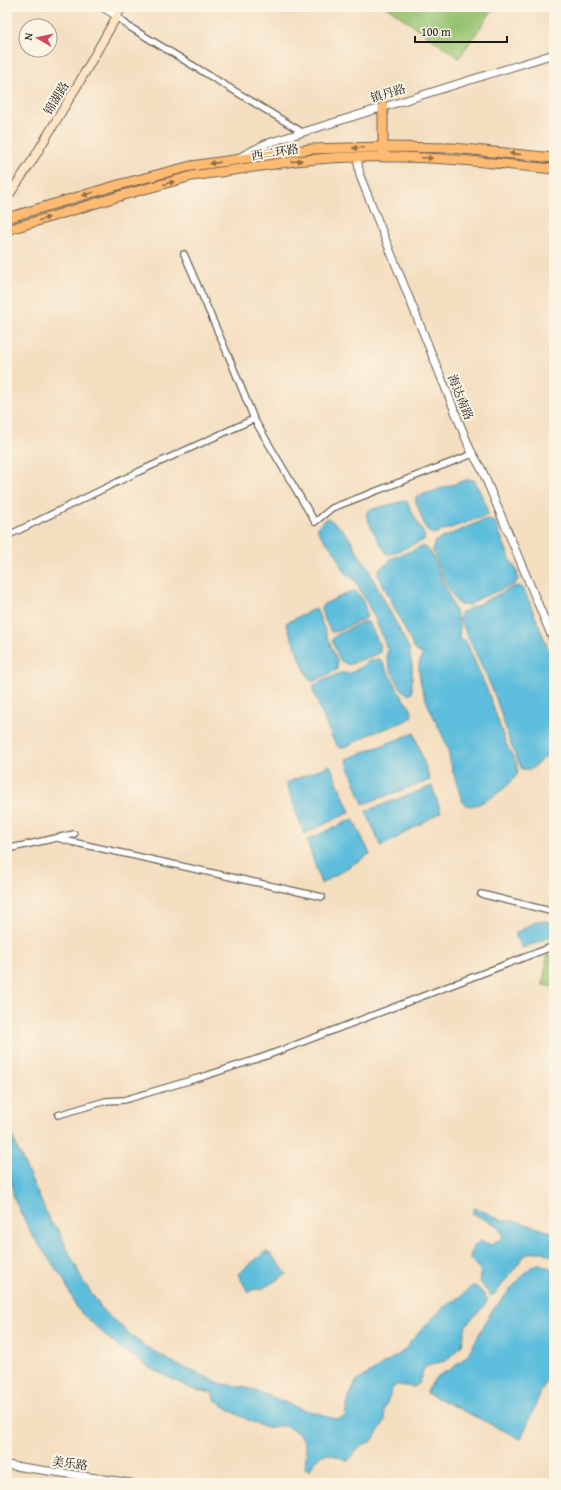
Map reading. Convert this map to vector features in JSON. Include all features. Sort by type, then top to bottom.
[{"type":"main road","name":"锦湖路","points":[[7,198],[32,161],[98,51],[122,7]]},
{"type":"main road","points":[[383,106],[383,156]]},
{"type":"main road","name":"西二环路","points":[[7,218],[118,185],[191,166],[311,149],[383,147],[453,148],[554,158]]},
{"type":"main road","name":"西二环路","points":[[7,230],[192,176],[312,159],[383,156],[453,159],[554,169]]},
{"type":"main road","points":[[232,160],[233,171]]},
{"type":"street","points":[[102,7],[117,16],[128,26],[302,132]]},
{"type":"street","name":"镇丹路","points":[[232,160],[265,144],[554,54]]},
{"type":"street","name":"海达南路","points":[[357,157],[363,184],[473,454],[485,477],[554,642]]},
{"type":"street","points":[[184,254],[254,419],[314,522],[332,508],[473,454]]},
{"type":"street","points":[[7,536],[138,472],[254,419]]},
{"type":"street","points":[[7,849],[74,834]]},
{"type":"street","points":[[58,838],[322,897]]},
{"type":"street","points":[[481,894],[554,912]]},
{"type":"street","points":[[58,1115],[106,1101],[124,1100],[206,1076],[266,1056],[554,946]]},
{"type":"street","name":"美乐路","points":[[7,1465],[131,1483]]},
{"type":"green space","points":[[387,7],[494,7],[494,8],[459,58]]},
{"type":"green space","points":[[547,955],[554,956],[554,987],[543,985]]},
{"type":"water","points":[[466,480],[474,480],[486,504],[488,515],[433,534],[427,531],[416,502],[416,497]]},
{"type":"water","points":[[404,501],[407,502],[425,537],[424,540],[391,554],[387,554],[372,529],[367,513],[369,510]]},
{"type":"water","points":[[328,518],[343,530],[351,540],[358,554],[370,569],[371,575],[409,648],[412,666],[412,693],[409,695],[403,691],[391,671],[386,656],[388,651],[375,618],[355,580],[347,574],[340,564],[337,555],[319,533],[317,527]]},
{"type":"water","points":[[486,519],[495,522],[511,561],[517,571],[518,579],[515,584],[478,599],[470,605],[460,605],[448,588],[440,570],[434,555],[434,544],[435,541]]},
{"type":"water","points":[[424,546],[432,555],[458,618],[460,627],[459,637],[461,640],[466,641],[488,692],[505,741],[518,768],[517,774],[506,787],[491,798],[472,806],[463,803],[450,761],[448,749],[422,689],[419,668],[423,653],[419,653],[415,650],[378,574],[379,569],[390,562],[390,559]]},
{"type":"water","points":[[519,586],[523,588],[526,594],[554,663],[554,750],[531,769],[522,769],[517,760],[491,686],[460,619],[461,613],[513,587]]},
{"type":"water","points":[[355,591],[362,599],[367,617],[344,629],[331,632],[323,616],[321,607],[324,604]]},
{"type":"water","points":[[316,608],[337,661],[337,670],[311,681],[306,673],[286,623]]},
{"type":"water","points":[[364,621],[369,623],[380,645],[380,653],[348,665],[340,660],[332,640],[335,636]]},
{"type":"water","points":[[371,660],[381,660],[404,700],[410,707],[412,712],[411,718],[340,748],[329,731],[313,691],[313,686],[340,673],[350,673]]},
{"type":"water","points":[[414,733],[430,780],[363,804],[346,759]]},
{"type":"water","points":[[330,765],[350,812],[304,834],[286,783]]},
{"type":"water","points":[[432,786],[441,812],[381,847],[366,811]]},
{"type":"water","points":[[353,819],[370,854],[321,884],[307,840]]},
{"type":"water","points":[[536,921],[545,921],[554,924],[554,934],[544,940],[523,948],[516,938],[516,933]]},
{"type":"water","points":[[7,1122],[51,1223],[57,1228],[83,1281],[104,1312],[139,1342],[175,1364],[222,1384],[257,1391],[301,1409],[339,1419],[345,1417],[349,1397],[356,1382],[405,1350],[409,1343],[444,1307],[461,1296],[472,1286],[477,1287],[488,1299],[485,1305],[466,1325],[462,1345],[446,1361],[427,1365],[422,1372],[422,1377],[419,1384],[414,1387],[397,1385],[393,1387],[384,1410],[385,1421],[372,1441],[361,1446],[348,1461],[335,1456],[325,1454],[321,1455],[317,1458],[310,1470],[305,1468],[305,1442],[298,1433],[284,1426],[266,1427],[251,1422],[214,1399],[213,1393],[192,1389],[150,1368],[115,1344],[78,1310],[64,1280],[32,1235],[14,1199],[11,1179],[7,1166]]},
{"type":"water","points":[[474,1208],[500,1220],[516,1221],[554,1233],[554,1257],[543,1252],[534,1252],[525,1255],[496,1293],[491,1296],[479,1280],[481,1271],[470,1259],[470,1256],[476,1244],[481,1241],[492,1245],[494,1242],[502,1239],[503,1235],[498,1226],[472,1213]]},
{"type":"water","points":[[265,1252],[271,1254],[287,1274],[260,1290],[255,1289],[248,1292],[238,1274]]},
{"type":"water","points":[[540,1264],[554,1270],[554,1361],[521,1439],[427,1393],[427,1391],[436,1377],[451,1369],[467,1356],[491,1312],[526,1272],[534,1265]]}]
